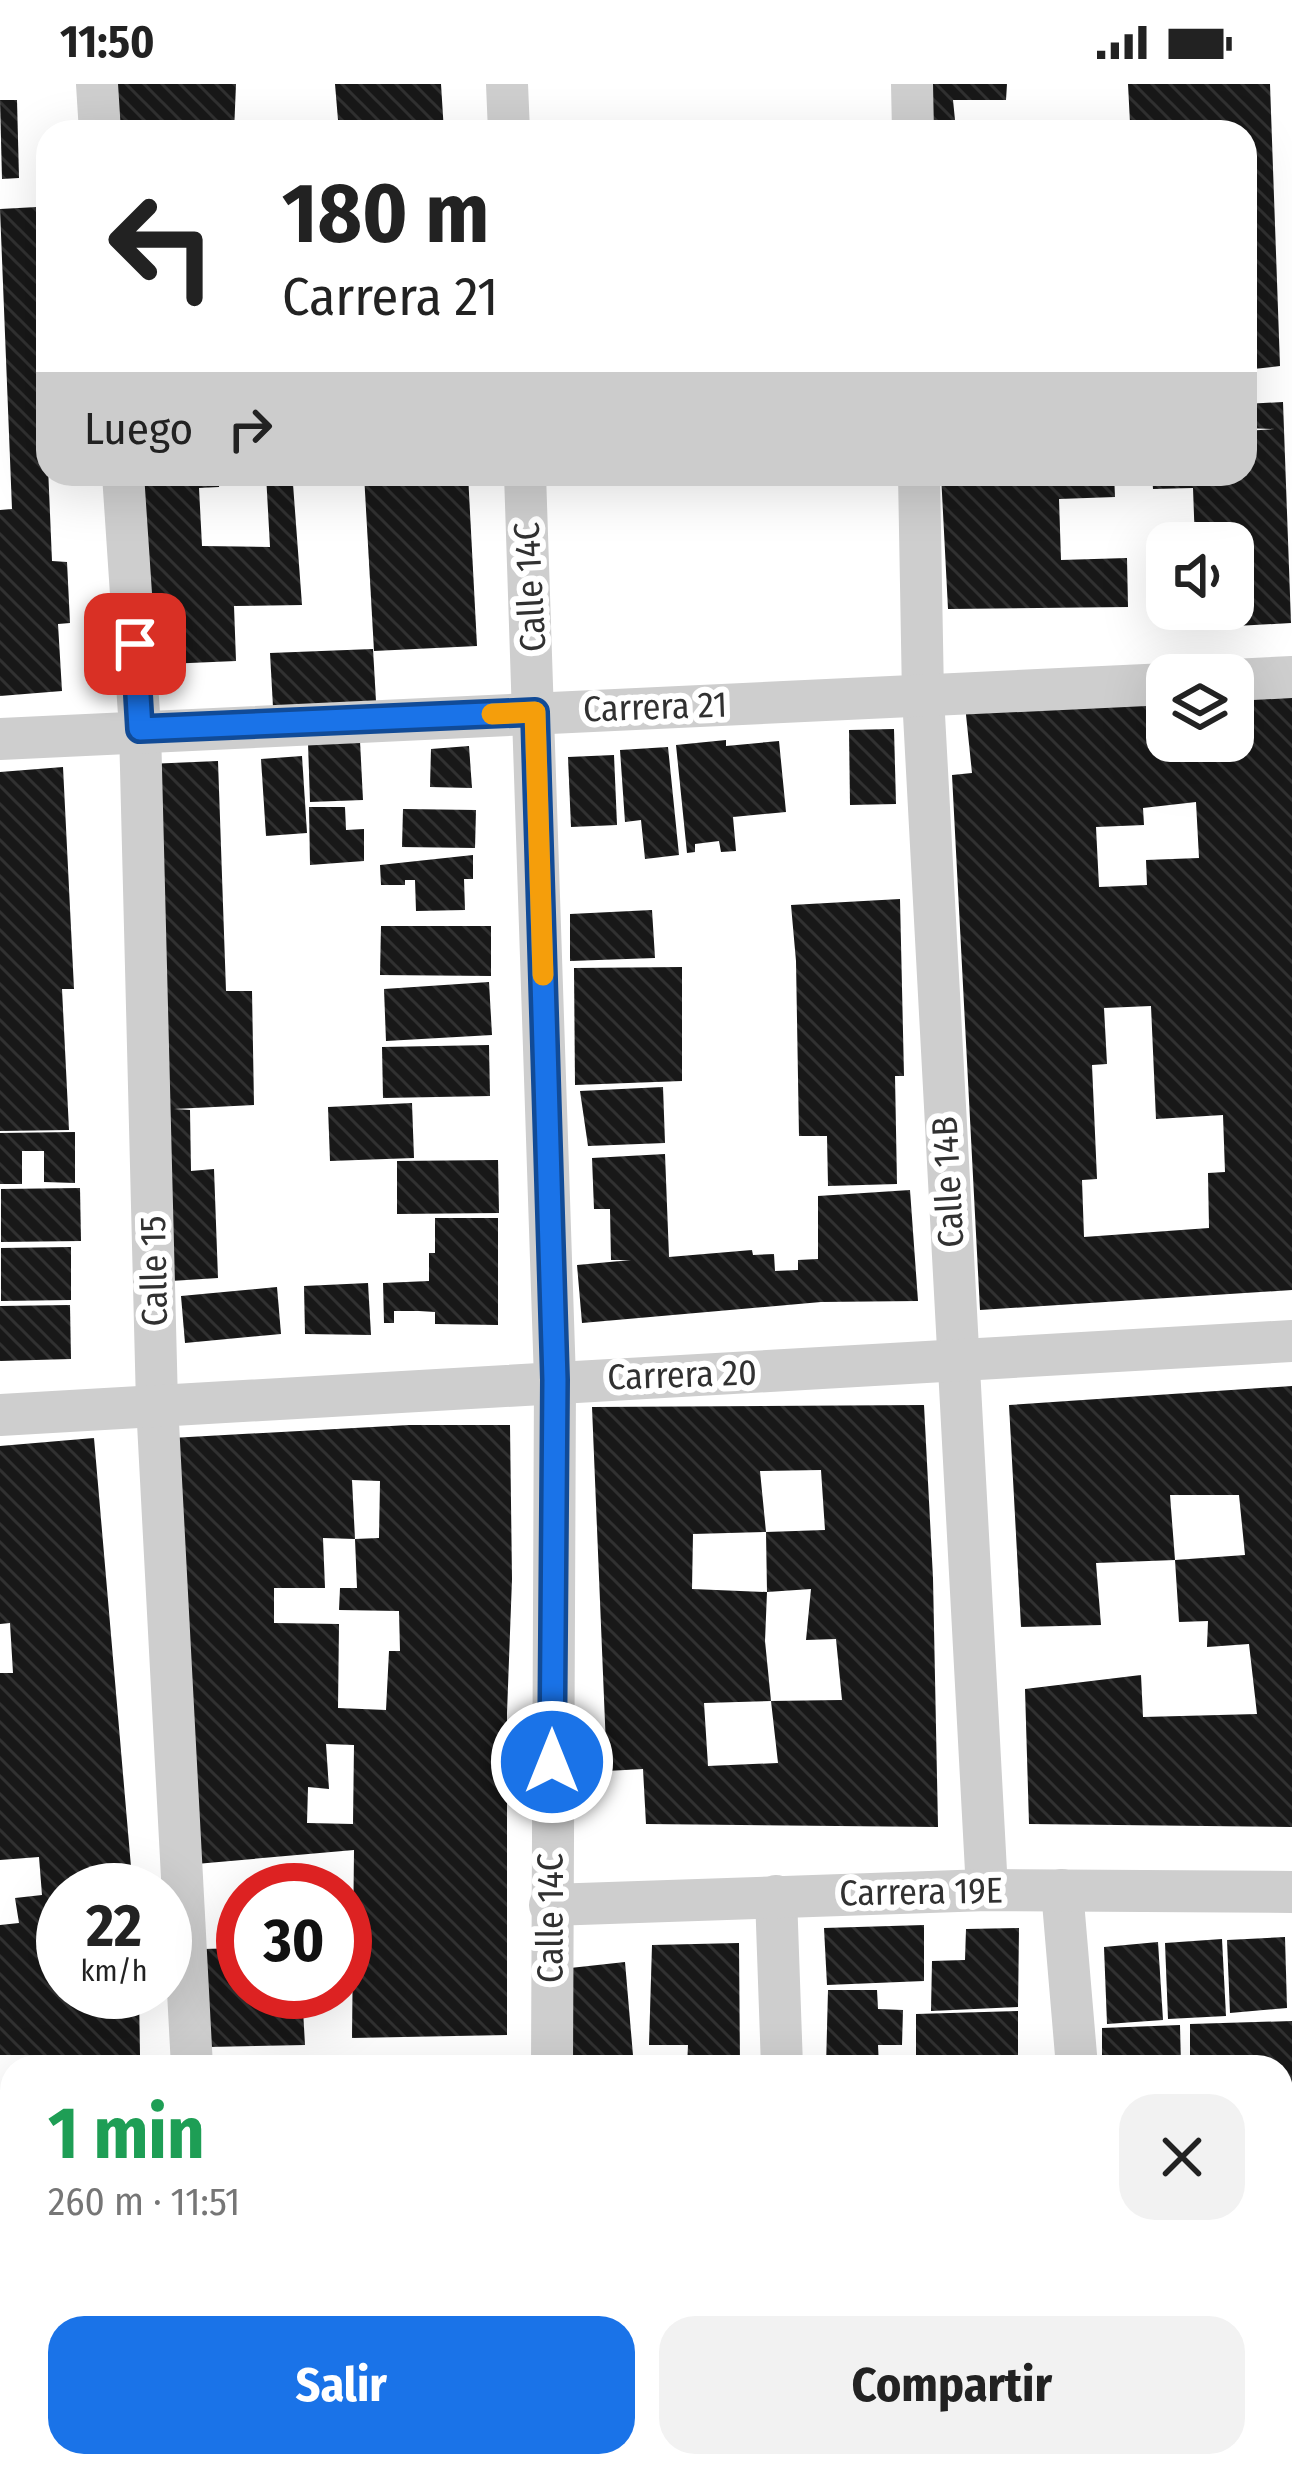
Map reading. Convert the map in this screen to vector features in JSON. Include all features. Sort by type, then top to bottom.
[{"type":"street","points":[[97,84],[99,120]]},
{"type":"street","points":[[507,84],[508,120]]},
{"type":"street","points":[[912,84],[913,120]]},
{"type":"street","name":"Calle 15","points":[[124,486],[140,729],[157,1405],[191,2055]]},
{"type":"street","name":"Calle 14C","points":[[526,486],[555,1380],[552,2055]]},
{"type":"street","name":"Calle 14B","points":[[920,486],[923,696],[987,1890]]},
{"type":"street","points":[[1254,679],[1292,677]]},
{"type":"street","name":"Carrera 21","points":[[0,739],[1146,685]]},
{"type":"street","name":"Carrera 20","points":[[0,1415],[1292,1341]]},
{"type":"street","name":"Carrera 19E","points":[[550,1905],[987,1890],[1292,1892]]},
{"type":"street","points":[[1062,1890],[1076,2055]]},
{"type":"street","points":[[776,1896],[782,2055]]},
{"type":"building","points":[[114,84],[236,84],[234,120],[116,120]]},
{"type":"building","points":[[335,84],[441,84],[443,120],[338,120]]},
{"type":"building","points":[[920,84],[1007,84],[1006,100],[953,100],[955,120],[922,120]]},
{"type":"building","points":[[1128,84],[1270,84],[1280,366],[1257,369],[1257,120],[1130,120]]},
{"type":"building","points":[[0,100],[17,100],[19,178],[2,179]]},
{"type":"building","points":[[36,207],[36,486],[49,486],[52,561],[67,562],[70,623],[58,624],[62,691],[0,696],[0,510],[12,509],[0,209]]},
{"type":"building","points":[[1283,402],[1291,623],[1254,625],[1254,522],[1194,522],[1193,488],[1153,489],[1257,486],[1257,430],[1275,429],[1257,428],[1257,403]]},
{"type":"building","points":[[135,486],[219,486],[199,488],[202,546],[270,547],[267,486],[293,486],[302,605],[234,606],[236,661],[143,665]]},
{"type":"building","points":[[365,486],[469,486],[477,646],[374,651]]},
{"type":"building","points":[[942,486],[1115,486],[1115,497],[1059,499],[1061,560],[1127,558],[1128,607],[948,609]]},
{"type":"building","points":[[373,649],[376,701],[273,707],[270,653]]},
{"type":"building","points":[[1292,689],[1292,1290],[980,1310],[952,775],[972,773],[965,705],[1146,695],[1146,762],[1254,762],[1254,690]],"holes":[[[1196,802],[1199,858],[1146,860],[1147,885],[1099,887],[1096,827],[1144,825],[1143,808]],[[1151,1006],[1156,1119],[1223,1115],[1225,1172],[1208,1173],[1209,1228],[1084,1237],[1082,1180],[1097,1179],[1092,1065],[1107,1064],[1104,1008]]]},
{"type":"building","points":[[894,729],[896,804],[850,805],[849,730]]},
{"type":"building","points":[[726,740],[726,746],[779,741],[786,812],[733,817],[736,851],[721,852],[719,841],[695,844],[695,852],[687,853],[676,745]]},
{"type":"building","points":[[360,741],[363,800],[310,802],[308,743]]},
{"type":"building","points":[[469,746],[472,788],[430,787],[431,749]]},
{"type":"building","points":[[668,747],[679,855],[645,859],[641,820],[625,822],[620,750]]},
{"type":"building","points":[[614,755],[617,825],[571,827],[568,757]]},
{"type":"building","points":[[302,756],[307,833],[266,836],[261,759]]},
{"type":"building","points":[[218,761],[226,991],[252,991],[254,1105],[174,1109],[190,1110],[191,1171],[214,1169],[218,1278],[171,1281],[148,764]]},
{"type":"building","points":[[63,767],[74,989],[62,989],[69,1130],[0,1131],[0,772]]},
{"type":"building","points":[[309,807],[345,807],[346,830],[364,829],[364,861],[310,865]]},
{"type":"building","points":[[403,809],[476,810],[475,848],[402,847]]},
{"type":"building","points":[[473,855],[473,879],[464,879],[465,910],[416,911],[415,880],[381,885],[380,865]]},
{"type":"building","points":[[900,899],[904,1076],[895,1076],[897,1184],[828,1186],[827,1136],[799,1136],[791,905]]},
{"type":"building","points":[[652,910],[655,958],[570,961],[570,914]]},
{"type":"building","points":[[381,926],[491,926],[491,976],[380,975]]},
{"type":"building","points":[[682,967],[682,1081],[575,1085],[574,968]]},
{"type":"building","points":[[489,982],[492,1035],[386,1041],[384,989]]},
{"type":"building","points":[[489,1045],[490,1096],[383,1098],[382,1047]]},
{"type":"building","points":[[663,1087],[665,1143],[588,1146],[580,1091]]},
{"type":"building","points":[[412,1103],[414,1158],[330,1161],[328,1107]]},
{"type":"building","points":[[75,1132],[75,1183],[44,1182],[44,1151],[22,1151],[22,1184],[0,1184],[0,1133]]},
{"type":"building","points":[[665,1154],[669,1257],[752,1250],[753,1255],[774,1254],[775,1271],[798,1270],[798,1260],[818,1259],[818,1196],[910,1190],[918,1301],[821,1302],[582,1323],[577,1265],[631,1260],[611,1260],[610,1209],[594,1209],[592,1158]]},
{"type":"building","points":[[498,1160],[499,1213],[397,1214],[397,1161]]},
{"type":"building","points":[[80,1188],[81,1241],[1,1242],[1,1189]]},
{"type":"building","points":[[435,1218],[498,1218],[498,1325],[435,1324],[435,1312],[419,1311],[394,1311],[394,1323],[384,1323],[383,1283],[429,1281]]},
{"type":"building","points":[[71,1247],[71,1300],[1,1301],[1,1248]]},
{"type":"building","points":[[368,1283],[371,1335],[305,1334],[304,1286]]},
{"type":"building","points":[[277,1287],[281,1334],[185,1343],[181,1296]]},
{"type":"building","points":[[70,1305],[71,1359],[0,1361],[0,1306]]},
{"type":"building","points":[[1292,1386],[1292,1827],[1029,1824],[1025,1689],[1141,1675],[1143,1717],[1257,1714],[1249,1644],[1207,1647],[1208,1621],[1179,1622],[1175,1560],[1096,1563],[1101,1625],[1021,1627],[1009,1405]],"holes":[[[1170,1495],[1239,1495],[1245,1555],[1175,1560]]]},
{"type":"building","points":[[924,1405],[938,1827],[646,1824],[643,1769],[607,1771],[592,1407]],"holes":[[[821,1470],[825,1530],[766,1532],[760,1471]],[[766,1532],[767,1592],[692,1589],[693,1534]],[[811,1589],[806,1640],[836,1639],[842,1700],[771,1701],[765,1641],[767,1592]],[[771,1701],[778,1763],[708,1766],[704,1703]]]},
{"type":"building","points":[[409,1425],[510,1425],[507,2035],[352,2038],[352,2019],[372,2019],[372,1863],[354,1863],[354,1850],[196,1864],[171,1438]],"holes":[[[352,1480],[380,1481],[379,1538],[355,1539]],[[323,1538],[355,1539],[357,1588],[340,1588],[339,1610],[399,1611],[400,1651],[389,1651],[386,1710],[338,1708],[339,1624],[274,1623],[274,1588],[325,1588]],[[326,1744],[354,1745],[353,1824],[307,1823],[308,1787],[329,1789]]]},
{"type":"building","points":[[94,1438],[131,1863],[39,1863],[39,1857],[0,1860],[0,1673],[13,1673],[10,1623],[0,1624],[0,1446]]},
{"type":"building","points":[[36,1896],[36,2019],[139,2019],[140,2055],[0,2055],[0,1925],[19,1923],[15,1898]]},
{"type":"building","points":[[924,1925],[924,1981],[827,1985],[824,1928]]},
{"type":"building","points":[[1019,1928],[1018,2007],[931,2011],[932,1961],[965,1960],[966,1929]]},
{"type":"building","points":[[1285,1937],[1287,2008],[1230,2013],[1227,1940]]},
{"type":"building","points":[[1222,1939],[1226,2016],[1168,2019],[1165,1943]]},
{"type":"building","points":[[1158,1942],[1163,2020],[1107,2024],[1104,1947]]},
{"type":"building","points":[[739,1943],[740,2055],[688,2055],[688,2045],[649,2045],[652,1945]]},
{"type":"building","points":[[203,1949],[216,1949],[216,2019],[304,2019],[305,2045],[208,2047]]},
{"type":"building","points":[[625,1962],[633,2055],[565,2055],[561,1969]]},
{"type":"building","points":[[828,1990],[877,1990],[878,2009],[903,2010],[902,2045],[878,2045],[878,2055],[826,2055]]},
{"type":"building","points":[[1018,2011],[1018,2055],[916,2055],[916,2014]]},
{"type":"building","points":[[1292,2021],[1292,2055],[1190,2055],[1190,2024]]},
{"type":"building","points":[[1180,2025],[1181,2055],[1102,2055],[1102,2028]]},
{"type":"slow traffic","points":[[492,714],[535,712],[543,975]]},
{"type":"route","points":[[135,644],[140,729],[535,712],[555,1380],[552,1762]]}]
